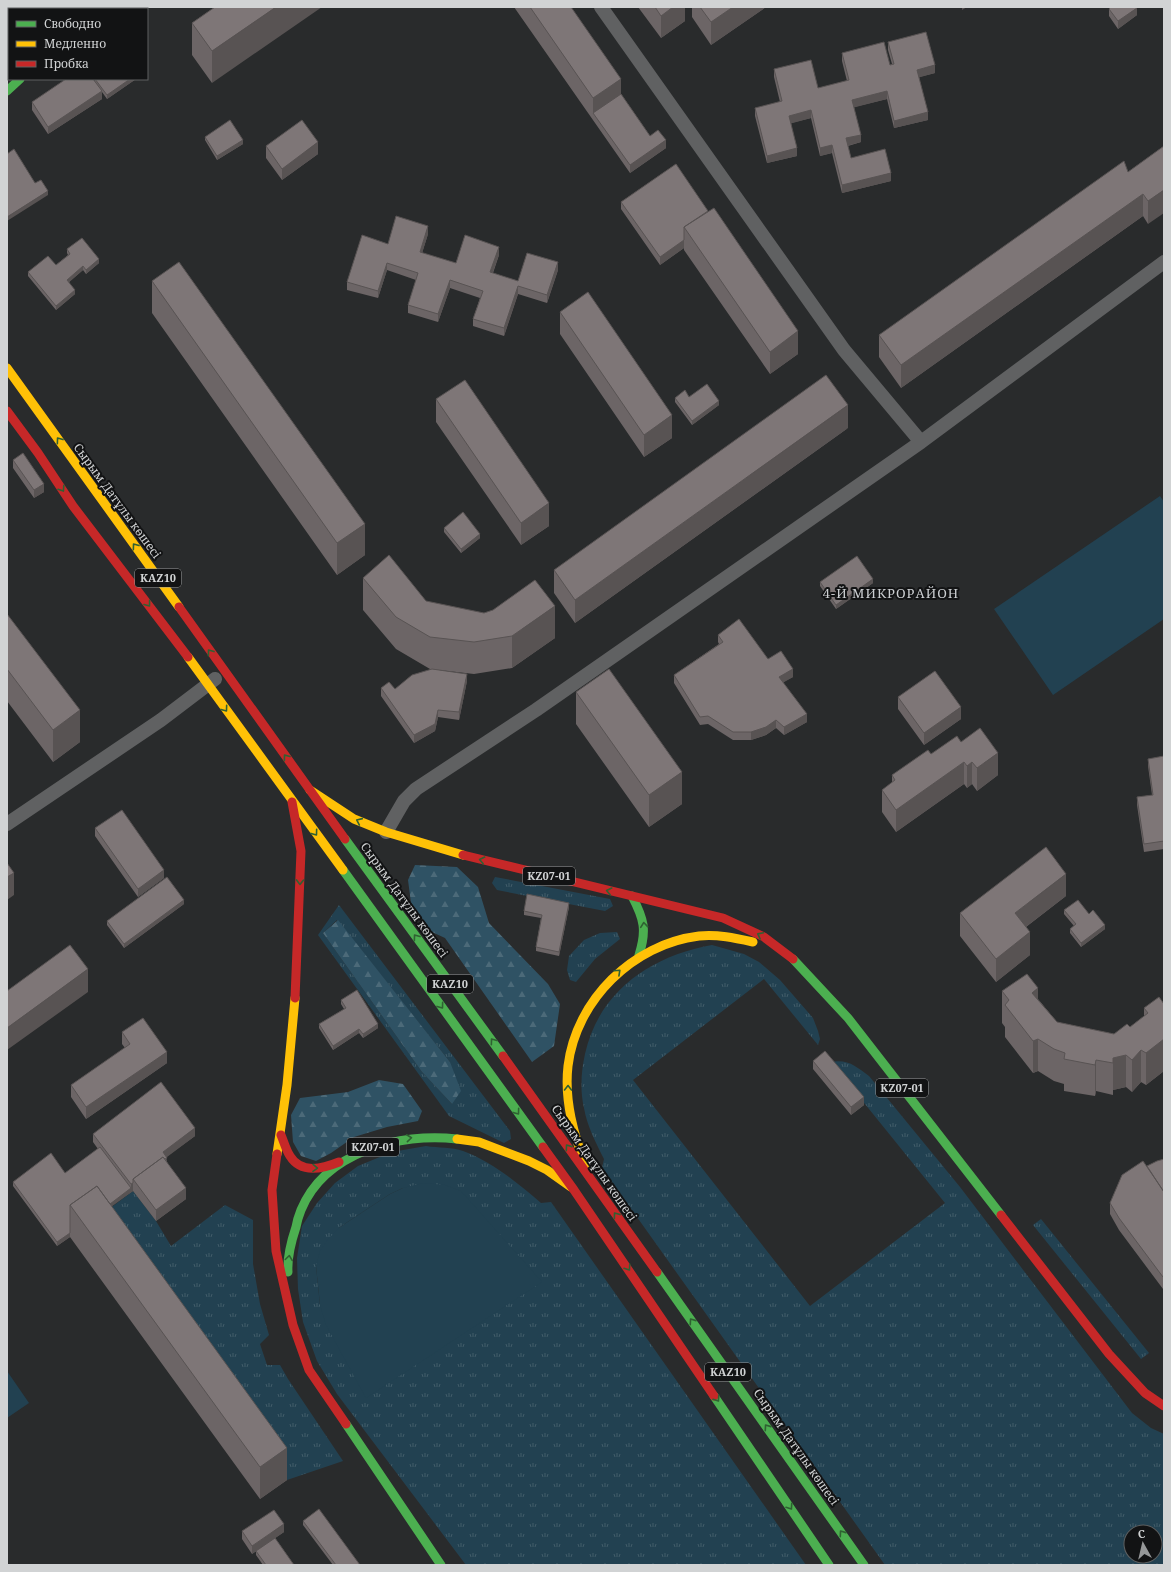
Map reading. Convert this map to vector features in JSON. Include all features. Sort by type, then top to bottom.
[{"type":"main road","points":[[7,88],[18,80]]},
{"type":"main road","points":[[7,91],[18,80]]},
{"type":"main road","name":"Сырым Датұлы көшесі","points":[[7,368],[309,789],[510,1064],[864,1565]]},
{"type":"main road","name":"KAZ10","points":[[7,411],[38,453],[73,506],[208,684],[574,1190],[829,1565]]},
{"type":"main road","name":"KZ07-01","points":[[309,789],[354,819],[386,832],[476,859],[723,918],[764,937],[792,958],[848,1018],[1109,1354],[1145,1393],[1164,1406]]},
{"type":"main road","name":"KZ07-01","points":[[292,802],[301,852],[299,926],[295,1004],[281,1134],[272,1190],[276,1251],[294,1325],[309,1370],[441,1565]]},
{"type":"main road","points":[[632,896],[643,917],[646,927],[644,941],[639,956]]},
{"type":"main road","name":"KZ07-01","points":[[591,1179],[576,1142],[568,1106],[568,1067],[573,1043],[585,1013],[616,972],[639,956],[668,942],[696,936],[723,936],[752,941],[792,958]]},
{"type":"main road","points":[[281,1134],[289,1157],[299,1166],[314,1169],[344,1160]]},
{"type":"main road","name":"KZ07-01","points":[[294,1325],[288,1264],[294,1225],[304,1201],[320,1180],[344,1160],[374,1146],[400,1139],[424,1136],[447,1137],[478,1142],[539,1165],[574,1190]]},
{"type":"street","points":[[601,7],[844,350],[921,442]]},
{"type":"street","points":[[386,832],[404,801],[416,789],[536,710],[921,442],[1164,262]]},
{"type":"street","points":[[7,824],[161,720],[225,672]]},
{"type":"green space","points":[[1160,496],[1164,502],[1164,619],[1053,695],[994,609]]},
{"type":"green space","points":[[415,865],[457,867],[478,887],[489,923],[548,984],[560,1004],[554,1046],[532,1062],[445,938],[432,932],[411,903],[408,880]]},
{"type":"green space","points":[[495,877],[610,899],[613,906],[605,911],[497,890],[492,883]]},
{"type":"green space","points":[[339,905],[510,1131],[511,1139],[504,1143],[449,1116],[318,935]],"holes":[[[337,920],[450,1062],[452,1104],[422,1072],[323,933]]]},
{"type":"green space","points":[[338,920],[450,1062],[461,1091],[452,1104],[422,1072],[323,933]]},
{"type":"green space","points":[[617,932],[620,939],[595,959],[576,982],[570,980],[567,970],[569,956],[584,940],[600,933]]},
{"type":"green space","points":[[712,945],[744,954],[759,962],[780,980],[813,1018],[820,1039],[818,1045],[764,979],[633,1080],[810,1306],[945,1203],[831,1062],[837,1061],[852,1064],[869,1076],[960,1187],[1132,1413],[1151,1428],[1164,1434],[1164,1565],[885,1565],[602,1168],[604,1159],[587,1121],[582,1095],[582,1075],[585,1054],[592,1032],[602,1012],[615,995],[631,980],[668,958],[690,950]]},
{"type":"green space","points":[[379,1080],[403,1084],[422,1111],[418,1121],[387,1127],[354,1137],[331,1153],[316,1161],[301,1156],[293,1142],[291,1115],[300,1098],[348,1092]]},
{"type":"green space","points":[[426,1146],[463,1151],[495,1167],[541,1203],[551,1202],[806,1565],[466,1565],[337,1394],[317,1361],[303,1322],[298,1289],[297,1258],[302,1226],[317,1203],[335,1183],[358,1166],[392,1152]],"holes":[[[403,1188],[320,1305],[316,1266],[340,1227],[390,1194]]]},
{"type":"green space","points":[[423,1183],[445,1185],[461,1191],[542,1282],[366,1398],[326,1325],[320,1305],[316,1266],[320,1251],[328,1239],[340,1227],[390,1194],[403,1188]]},
{"type":"green space","points":[[133,1191],[156,1221],[171,1246],[225,1205],[253,1220],[253,1264],[260,1304],[269,1335],[260,1344],[267,1365],[280,1365],[343,1461],[287,1480],[97,1218]]},
{"type":"green space","points":[[1041,1219],[1149,1353],[1141,1359],[1033,1225]]},
{"type":"green space","points":[[7,1371],[29,1403],[7,1418]]},
{"type":"building","points":[[18,7],[43,7],[42,8]]},
{"type":"building","points":[[215,7],[276,7],[212,51],[192,23]]},
{"type":"building","points":[[530,7],[571,7],[621,79],[593,98]]},
{"type":"building","points":[[655,7],[673,7],[661,16]]},
{"type":"building","points":[[700,7],[733,7],[711,22]]},
{"type":"building","points":[[1111,7],[1137,8],[1118,21],[1109,9]]},
{"type":"building","points":[[926,32],[935,65],[917,70],[928,112],[894,121],[887,91],[852,100],[861,135],[846,138],[851,158],[885,149],[891,173],[842,185],[832,145],[820,148],[811,110],[789,116],[797,148],[767,156],[755,108],[782,101],[774,69],[811,60],[818,88],[849,80],[842,53],[884,42],[890,65],[894,64],[888,42]]},
{"type":"building","points":[[65,80],[94,80],[102,91],[48,127],[32,102]]},
{"type":"building","points":[[96,80],[129,80],[107,95]]},
{"type":"building","points":[[621,94],[650,136],[658,130],[666,140],[630,165],[593,113]]},
{"type":"building","points":[[230,120],[243,140],[217,156],[205,137]]},
{"type":"building","points":[[302,120],[318,142],[282,169],[266,146]]},
{"type":"building","points":[[1164,146],[1164,190],[1148,201],[1143,194],[901,365],[879,335],[1124,161],[1128,172]]},
{"type":"building","points":[[14,149],[35,183],[41,180],[48,191],[7,217],[7,154]]},
{"type":"building","points":[[676,164],[708,211],[684,227],[684,240],[660,257],[621,202]]},
{"type":"building","points":[[714,208],[798,331],[770,352],[684,227]]},
{"type":"building","points":[[396,216],[428,226],[420,252],[456,263],[465,235],[499,247],[490,272],[518,281],[527,253],[558,262],[547,295],[518,286],[504,328],[473,319],[483,291],[450,280],[438,314],[408,305],[418,273],[387,263],[378,291],[347,282],[362,235],[388,244]]},
{"type":"building","points":[[82,238],[99,259],[86,270],[83,266],[67,280],[75,290],[56,306],[28,272],[48,256],[56,265],[70,254],[67,249]]},
{"type":"building","points":[[179,262],[365,524],[337,543],[152,281]]},
{"type":"building","points":[[588,292],[672,415],[644,435],[560,312]]},
{"type":"building","points":[[826,375],[848,405],[575,600],[554,570]]},
{"type":"building","points":[[465,380],[549,503],[521,523],[436,399]]},
{"type":"building","points":[[707,384],[719,401],[692,421],[675,398],[685,390],[689,397]]},
{"type":"building","points":[[23,453],[44,484],[34,490],[13,460]]},
{"type":"building","points":[[463,512],[480,534],[461,549],[444,528]]},
{"type":"building","points":[[389,555],[426,601],[484,613],[493,610],[535,580],[555,606],[512,636],[474,642],[430,637],[396,617],[363,578]]},
{"type":"building","points":[[857,556],[873,579],[836,605],[820,582]]},
{"type":"building","points":[[7,614],[80,710],[53,730],[7,669]]},
{"type":"building","points":[[739,619],[768,659],[781,651],[793,669],[779,677],[807,714],[784,727],[776,720],[766,727],[751,732],[733,732],[708,716],[700,717],[674,675],[723,642],[718,635]]},
{"type":"building","points":[[432,669],[467,674],[459,712],[438,710],[435,724],[414,735],[381,688],[389,682],[395,689],[412,675]]},
{"type":"building","points":[[609,669],[682,772],[649,795],[576,692]]},
{"type":"building","points":[[935,671],[961,707],[924,733],[898,697]]},
{"type":"building","points":[[980,728],[998,753],[977,768],[972,762],[967,766],[964,762],[896,810],[882,790],[895,780],[892,775],[928,750],[931,754],[957,736],[961,742]]},
{"type":"building","points":[[1164,756],[1164,841],[1144,844],[1137,797],[1153,795],[1148,759]]},
{"type":"building","points":[[122,810],[164,870],[138,889],[95,828]]},
{"type":"building","points":[[1046,847],[1066,874],[1015,913],[1030,932],[996,959],[960,913]]},
{"type":"building","points":[[7,863],[14,873],[7,877]]},
{"type":"building","points":[[167,877],[184,900],[124,944],[107,921]]},
{"type":"building","points":[[527,894],[569,903],[559,952],[536,947],[542,915],[524,911]]},
{"type":"building","points":[[1078,900],[1089,914],[1093,910],[1105,925],[1081,943],[1070,929],[1076,924],[1064,910]]},
{"type":"building","points":[[70,945],[88,969],[7,1028],[7,991]]},
{"type":"building","points":[[1027,974],[1038,988],[1032,993],[1057,1022],[1114,1034],[1127,1024],[1130,1027],[1148,1013],[1144,1008],[1159,997],[1164,1004],[1164,1039],[1146,1053],[1141,1050],[1132,1060],[1126,1055],[1113,1058],[1113,1063],[1096,1060],[1095,1065],[1064,1059],[1065,1053],[1054,1049],[1038,1039],[1033,1041],[1005,1005],[1009,1000],[1002,991]]},
{"type":"building","points":[[357,990],[378,1024],[363,1034],[359,1029],[333,1046],[319,1024],[346,1008],[341,1000]]},
{"type":"building","points":[[143,1018],[167,1052],[86,1107],[71,1085],[130,1044],[122,1032]]},
{"type":"building","points":[[825,1051],[864,1097],[851,1107],[813,1061]]},
{"type":"building","points":[[161,1082],[195,1128],[163,1152],[167,1158],[165,1159],[163,1157],[133,1179],[133,1183],[131,1184],[93,1134]]},
{"type":"building","points":[[100,1147],[131,1188],[110,1204],[97,1186],[70,1205],[70,1233],[57,1242],[13,1182],[51,1153],[65,1173]]},
{"type":"building","points":[[163,1157],[186,1188],[156,1210],[133,1179]]},
{"type":"building","points":[[1164,1159],[1164,1192],[1147,1166]]},
{"type":"building","points":[[1143,1161],[1164,1192],[1164,1277],[1119,1218],[1110,1203],[1122,1175]]},
{"type":"building","points":[[97,1186],[287,1448],[260,1467],[70,1205]]},
{"type":"building","points":[[319,1509],[360,1565],[336,1565],[303,1521]]},
{"type":"building","points":[[274,1510],[284,1524],[252,1546],[242,1531]]},
{"type":"building","points":[[275,1538],[294,1565],[266,1565],[256,1551]]},
{"type":"traffic: fast","points":[[7,91],[19,80]]},
{"type":"traffic: fast","points":[[345,839],[503,1056]]},
{"type":"traffic: fast","points":[[343,870],[543,1147]]},
{"type":"traffic: fast","points":[[632,896],[642,918],[643,925],[643,938],[639,955]]},
{"type":"traffic: fast","points":[[793,959],[848,1018],[1001,1215]]},
{"type":"traffic: fast","points":[[288,1272],[288,1261],[297,1220],[312,1190],[327,1173],[346,1160],[367,1150],[389,1143],[412,1139],[457,1139]]},
{"type":"traffic: fast","points":[[657,1272],[864,1565]]},
{"type":"traffic: fast","points":[[714,1396],[829,1565]]},
{"type":"traffic: fast","points":[[346,1424],[441,1565]]},
{"type":"traffic: slow","points":[[7,368],[179,607]]},
{"type":"traffic: slow","points":[[188,657],[343,870]]},
{"type":"traffic: slow","points":[[310,790],[354,819],[386,832],[463,855]]},
{"type":"traffic: slow","points":[[586,1167],[571,1118],[567,1092],[567,1079],[573,1042],[583,1019],[596,998],[612,979],[631,963],[652,950],[675,941],[699,936],[719,936],[753,942]]},
{"type":"traffic: slow","points":[[277,1154],[287,1085],[295,998]]},
{"type":"traffic: slow","points":[[457,1139],[479,1142],[529,1161],[547,1170],[571,1187]]},
{"type":"traffic: jam","points":[[7,411],[38,453],[73,506],[188,657]]},
{"type":"traffic: jam","points":[[179,607],[345,839]]},
{"type":"traffic: jam","points":[[292,802],[301,851],[295,998]]},
{"type":"traffic: jam","points":[[463,855],[723,918],[764,937],[793,959]]},
{"type":"traffic: jam","points":[[503,1056],[657,1272]]},
{"type":"traffic: jam","points":[[281,1135],[290,1156],[300,1166],[306,1168],[319,1168],[339,1162]]},
{"type":"traffic: jam","points":[[543,1147],[574,1190],[714,1396]]},
{"type":"traffic: jam","points":[[277,1154],[272,1190],[276,1251],[293,1325],[309,1370],[346,1424]]},
{"type":"traffic: jam","points":[[1001,1215],[1109,1354],[1145,1393],[1164,1406]]},
{"type":"district","name":"4-Й МИКРОРАЙОН","points":[[891,593]]}]
